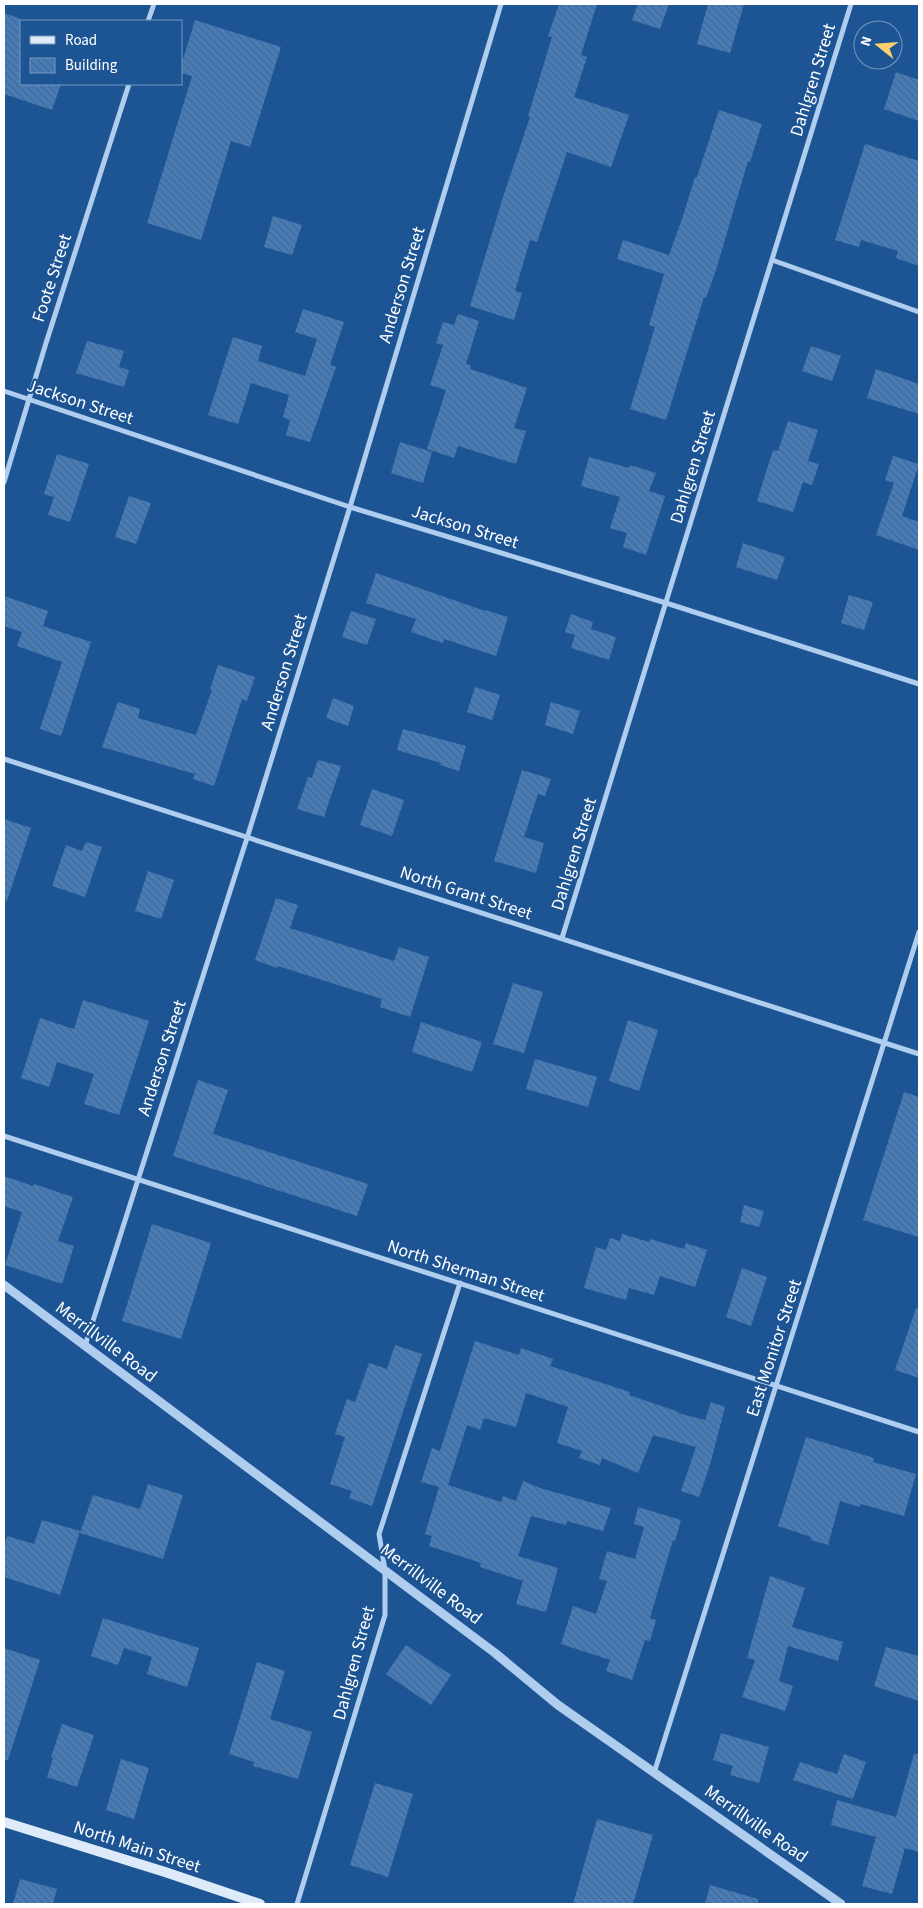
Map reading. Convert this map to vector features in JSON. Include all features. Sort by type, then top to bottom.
[{"type":"main road","name":"North Main Street","points":[[4,1822],[260,1904]]},
{"type":"street","points":[[148,20],[154,4]]},
{"type":"street","name":"Anderson Street","points":[[84,1346],[247,838],[350,507],[501,4]]},
{"type":"street","name":"Dahlgren Street","points":[[562,938],[851,4]]},
{"type":"street","name":"Foote Street","points":[[4,482],[46,343],[129,85]]},
{"type":"street","points":[[772,260],[919,312]]},
{"type":"street","name":"Jackson Street","points":[[4,391],[350,507],[666,603],[919,684]]},
{"type":"street","name":"North Grant Street","points":[[4,759],[919,1054]]},
{"type":"street","name":"East Monitor Street","points":[[654,1773],[919,932]]},
{"type":"street","name":"North Sherman Street","points":[[4,1136],[919,1432]]},
{"type":"street","name":"Dahlgren Street","points":[[297,1904],[385,1615],[385,1570],[379,1534],[460,1283]]},
{"type":"street","name":"Merrillville Road","points":[[4,1285],[495,1653],[558,1705],[841,1904]]},
{"type":"building","points":[[559,4],[597,4],[581,55],[587,57],[574,97],[629,115],[611,167],[567,152],[537,242],[530,240],[515,291],[522,293],[514,320],[470,306],[530,117],[528,116],[552,37],[548,36]]},
{"type":"building","points":[[638,4],[669,4],[660,29],[632,20]]},
{"type":"building","points":[[708,4],[744,4],[730,53],[697,44]]},
{"type":"building","points":[[4,13],[21,19],[20,85],[61,85],[52,110],[4,94]]},
{"type":"building","points":[[195,20],[281,47],[250,147],[231,141],[201,240],[147,223],[192,76],[182,73],[182,63]]},
{"type":"building","points":[[896,72],[919,80],[919,121],[884,109]]},
{"type":"building","points":[[719,110],[762,124],[750,162],[748,161],[716,270],[706,298],[704,297],[666,420],[630,409],[655,327],[649,325],[664,274],[617,259],[623,240],[669,255]]},
{"type":"building","points":[[865,144],[919,161],[919,266],[896,258],[898,251],[861,240],[859,247],[835,240]]},
{"type":"building","points":[[273,216],[302,225],[292,255],[264,247]]},
{"type":"building","points":[[303,309],[344,322],[330,365],[336,367],[310,442],[286,435],[290,420],[283,417],[289,395],[251,383],[238,424],[208,415],[233,337],[262,346],[258,361],[305,376],[317,339],[295,332]]},
{"type":"building","points":[[458,314],[479,321],[466,364],[471,365],[470,369],[527,388],[514,428],[526,431],[516,464],[458,446],[454,458],[427,449],[446,390],[430,385],[443,345],[436,343],[443,322],[454,325]]},
{"type":"building","points":[[87,341],[124,351],[119,367],[129,370],[124,387],[76,373]]},
{"type":"building","points":[[811,346],[841,356],[832,381],[802,371]]},
{"type":"building","points":[[876,369],[919,384],[919,414],[867,398]]},
{"type":"building","points":[[788,421],[818,430],[808,461],[819,464],[812,485],[803,482],[793,512],[757,501],[773,450],[778,451]]},
{"type":"building","points":[[400,442],[432,452],[423,483],[391,473]]},
{"type":"building","points":[[57,454],[89,464],[70,522],[48,515],[54,497],[44,494]]},
{"type":"building","points":[[893,456],[919,464],[902,516],[919,522],[919,550],[876,535],[894,483],[885,480]]},
{"type":"building","points":[[589,457],[629,468],[630,465],[656,473],[649,491],[665,496],[646,555],[623,547],[627,533],[610,528],[620,497],[581,486]]},
{"type":"building","points":[[129,496],[151,503],[136,544],[115,537]]},
{"type":"building","points":[[743,543],[785,557],[777,580],[736,567]]},
{"type":"building","points":[[376,573],[485,611],[508,617],[496,656],[444,639],[443,643],[411,632],[416,619],[366,603]]},
{"type":"building","points":[[849,595],[873,602],[864,630],[841,623]]},
{"type":"building","points":[[4,596],[48,611],[43,626],[91,642],[61,736],[40,729],[62,662],[17,646],[22,632],[4,626]]},
{"type":"building","points":[[351,611],[376,619],[367,645],[342,637]]},
{"type":"building","points":[[571,614],[593,622],[591,629],[616,637],[609,660],[571,648],[575,635],[565,632]]},
{"type":"building","points":[[218,665],[255,677],[247,701],[242,699],[214,786],[193,779],[195,774],[102,747],[118,702],[140,709],[138,718],[196,735],[212,690],[210,689]]},
{"type":"building","points":[[475,687],[500,695],[492,720],[467,712]]},
{"type":"building","points":[[333,698],[354,706],[348,726],[326,718]]},
{"type":"building","points":[[551,702],[580,711],[573,734],[545,725]]},
{"type":"building","points":[[403,729],[466,746],[459,771],[440,765],[441,763],[397,750]]},
{"type":"building","points":[[318,760],[341,766],[324,817],[297,809],[308,777],[312,778]]},
{"type":"building","points":[[522,770],[551,779],[545,796],[538,794],[524,837],[544,843],[536,873],[494,861]]},
{"type":"building","points":[[372,789],[404,800],[392,836],[360,825]]},
{"type":"building","points":[[4,819],[31,828],[7,901],[4,900]]},
{"type":"building","points":[[86,842],[102,847],[85,897],[52,886],[66,845],[82,851]]},
{"type":"building","points":[[148,871],[174,880],[161,919],[135,911]]},
{"type":"building","points":[[276,898],[298,905],[290,928],[394,961],[399,947],[429,957],[410,1017],[380,1007],[382,999],[255,960]]},
{"type":"building","points":[[513,983],[543,992],[524,1053],[493,1044]]},
{"type":"building","points":[[83,1000],[149,1021],[119,1115],[84,1104],[94,1074],[57,1062],[49,1087],[21,1078],[40,1018],[74,1029]]},
{"type":"building","points":[[628,1020],[658,1030],[639,1091],[609,1081]]},
{"type":"building","points":[[421,1022],[482,1042],[472,1072],[412,1052]]},
{"type":"building","points":[[535,1059],[597,1077],[588,1107],[526,1089]]},
{"type":"building","points":[[198,1080],[228,1090],[213,1134],[368,1184],[357,1216],[173,1156]]},
{"type":"building","points":[[904,1092],[919,1097],[919,1237],[863,1220]]},
{"type":"building","points":[[4,1176],[73,1197],[58,1241],[74,1246],[62,1284],[5,1265],[22,1212],[4,1206]]},
{"type":"building","points":[[744,1205],[764,1211],[759,1227],[740,1222]]},
{"type":"building","points":[[152,1224],[211,1243],[181,1339],[122,1321]]},
{"type":"building","points":[[622,1234],[649,1242],[650,1239],[684,1249],[686,1243],[707,1250],[695,1287],[660,1276],[654,1295],[629,1288],[626,1300],[584,1288],[596,1247],[606,1250],[610,1238],[620,1241]]},
{"type":"building","points":[[742,1268],[767,1277],[751,1326],[726,1317]]},
{"type":"building","points":[[916,1308],[919,1309],[919,1378],[895,1370]]},
{"type":"building","points":[[475,1341],[519,1355],[521,1348],[553,1359],[550,1366],[630,1392],[629,1395],[678,1413],[705,1420],[711,1402],[725,1407],[710,1465],[699,1497],[681,1491],[696,1447],[653,1435],[638,1473],[602,1458],[600,1465],[579,1458],[582,1451],[557,1443],[568,1407],[526,1393],[516,1427],[484,1418],[480,1430],[467,1425],[448,1485],[501,1502],[503,1496],[516,1501],[523,1481],[540,1488],[611,1508],[603,1531],[567,1521],[566,1525],[531,1516],[518,1556],[558,1568],[546,1612],[516,1604],[523,1581],[480,1567],[481,1563],[429,1546],[432,1536],[425,1534],[439,1487],[421,1482],[432,1448],[440,1451]]},
{"type":"building","points":[[395,1345],[422,1354],[372,1506],[349,1498],[352,1491],[330,1484],[345,1437],[335,1434],[347,1399],[355,1402],[369,1363],[387,1369]]},
{"type":"building","points":[[806,1437],[874,1458],[873,1462],[916,1474],[904,1516],[861,1504],[860,1507],[840,1501],[828,1545],[778,1526]]},
{"type":"building","points":[[148,1484],[183,1495],[163,1559],[80,1533],[93,1495],[140,1509]]},
{"type":"building","points":[[638,1507],[681,1520],[675,1541],[673,1540],[650,1618],[656,1620],[650,1641],[645,1640],[632,1680],[606,1671],[610,1660],[561,1644],[573,1606],[596,1614],[607,1581],[599,1579],[607,1551],[635,1559],[644,1527],[634,1524]]},
{"type":"building","points":[[42,1520],[80,1531],[60,1595],[4,1577],[4,1547],[7,1536],[34,1544]]},
{"type":"building","points":[[770,1576],[805,1588],[792,1627],[843,1642],[838,1661],[788,1646],[779,1681],[793,1686],[785,1711],[742,1697],[755,1660],[747,1658]]},
{"type":"building","points":[[103,1618],[199,1648],[187,1687],[147,1674],[152,1657],[124,1648],[118,1665],[91,1656]]},
{"type":"building","points":[[406,1645],[451,1675],[431,1705],[386,1674]]},
{"type":"building","points":[[886,1647],[919,1656],[919,1701],[874,1686]]},
{"type":"building","points":[[4,1648],[40,1660],[8,1760],[4,1760]]},
{"type":"building","points":[[257,1662],[285,1671],[270,1719],[312,1732],[298,1779],[253,1766],[254,1762],[229,1754]]},
{"type":"building","points":[[62,1724],[94,1735],[77,1787],[47,1777],[53,1758],[51,1757]]},
{"type":"building","points":[[721,1733],[769,1747],[759,1783],[730,1775],[733,1766],[713,1760]]},
{"type":"building","points":[[844,1754],[866,1762],[853,1799],[793,1780],[800,1762],[837,1774]]},
{"type":"building","points":[[914,1754],[919,1754],[919,1852],[905,1848],[892,1894],[862,1886],[876,1837],[831,1825],[837,1800],[896,1817]]},
{"type":"building","points":[[121,1759],[149,1768],[134,1819],[106,1810]]},
{"type":"building","points":[[375,1783],[413,1794],[388,1877],[350,1865]]},
{"type":"building","points":[[597,1819],[653,1835],[633,1904],[573,1904]]},
{"type":"building","points":[[20,1879],[57,1889],[53,1904],[13,1904]]},
{"type":"building","points":[[710,1885],[758,1899],[758,1904],[705,1904]]}]
